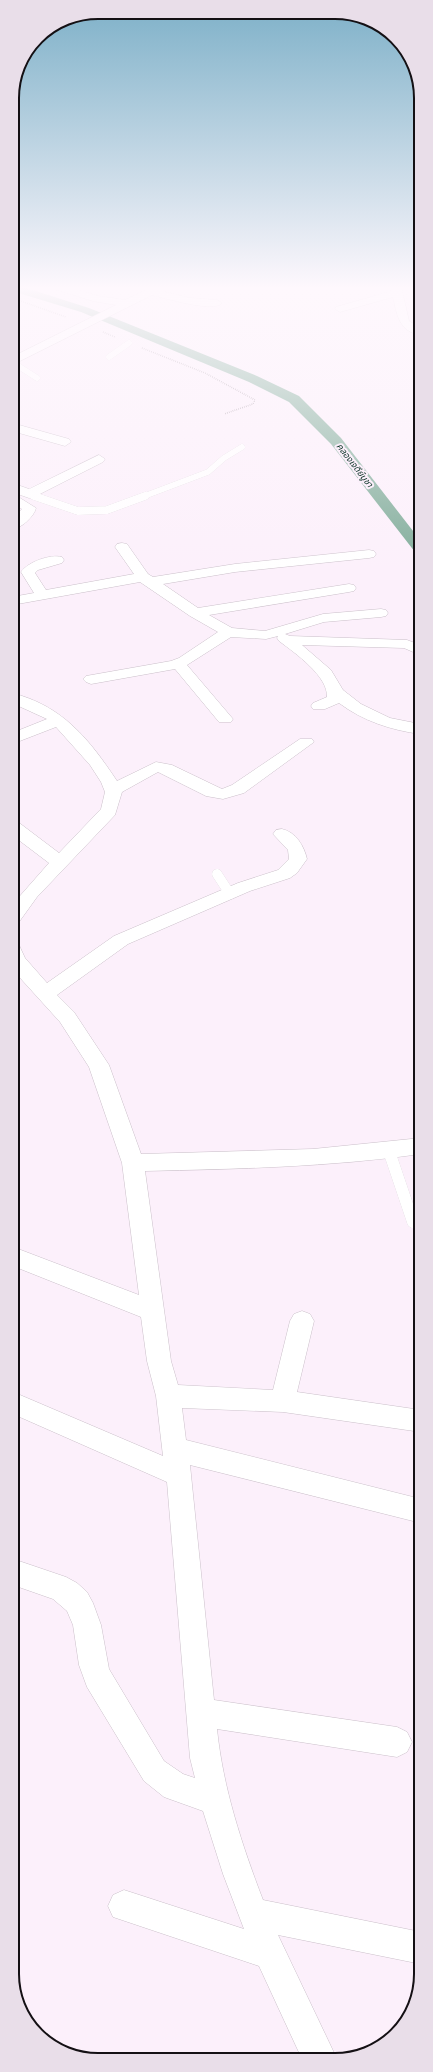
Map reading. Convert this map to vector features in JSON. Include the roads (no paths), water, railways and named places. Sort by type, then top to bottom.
[{"type":"street","points":[[19,429],[65,442]]},
{"type":"street","points":[[19,490],[29,494],[99,459]]},
{"type":"street","points":[[19,501],[30,508],[28,513],[19,520]]},
{"type":"street","points":[[122,547],[146,579],[195,613],[228,632],[250,635],[407,644],[414,648]]},
{"type":"street","points":[[19,600],[146,579],[368,554]]},
{"type":"street","points":[[42,595],[28,572],[33,567],[57,560]]},
{"type":"street","points":[[195,613],[349,588]]},
{"type":"street","points":[[282,636],[323,618],[381,612]]},
{"type":"street","points":[[91,679],[161,669],[178,664],[228,632]]},
{"type":"street","points":[[282,636],[316,664],[327,676],[335,691],[353,708],[372,718],[414,728]]},
{"type":"street","points":[[178,664],[225,720]]},
{"type":"street","points":[[319,706],[333,701],[336,696],[335,691]]},
{"type":"street","points":[[19,700],[33,704],[58,720],[106,776],[113,790],[109,811],[31,893],[19,909]]},
{"type":"street","points":[[19,736],[58,720]]},
{"type":"street","points":[[113,790],[156,767],[166,769],[212,792],[227,794],[238,789],[306,742]]},
{"type":"street","points":[[19,831],[60,863]]},
{"type":"street","points":[[46,993],[121,940],[292,869],[298,859],[296,848],[291,840],[282,834]]},
{"type":"street","points":[[19,963],[67,1017],[99,1065],[133,1163],[158,1362],[168,1396],[174,1449],[180,1475],[205,1758],[213,1799],[236,1869],[254,1914],[290,2001],[317,2053]]},
{"type":"street","points":[[133,1163],[284,1159],[389,1151],[414,1147]]},
{"type":"street","points":[[19,1259],[151,1310]]},
{"type":"street","points":[[283,1401],[302,1321]]},
{"type":"street","points":[[168,1396],[283,1401],[414,1420]]},
{"type":"street","points":[[19,1406],[180,1475]]},
{"type":"street","points":[[174,1449],[414,1509]]},
{"type":"street","points":[[19,1574],[67,1592],[78,1602],[86,1622],[97,1679],[104,1687],[154,1772],[175,1786],[213,1799]]},
{"type":"street","points":[[201,1712],[397,1742]]},
{"type":"street","points":[[124,1906],[271,1954]]},
{"type":"street","points":[[254,1914],[414,1947]]},
{"type":"lane","points":[[29,494],[78,511],[106,510],[208,472],[224,458],[242,447]]},
{"type":"lane","points":[[218,874],[230,894]]},
{"type":"lane","points":[[389,1151],[413,1222]]},
{"type":"waterway","name":"คลองเจดีย์บูชา","points":[[261,383],[294,399],[336,441],[414,541]]}]
